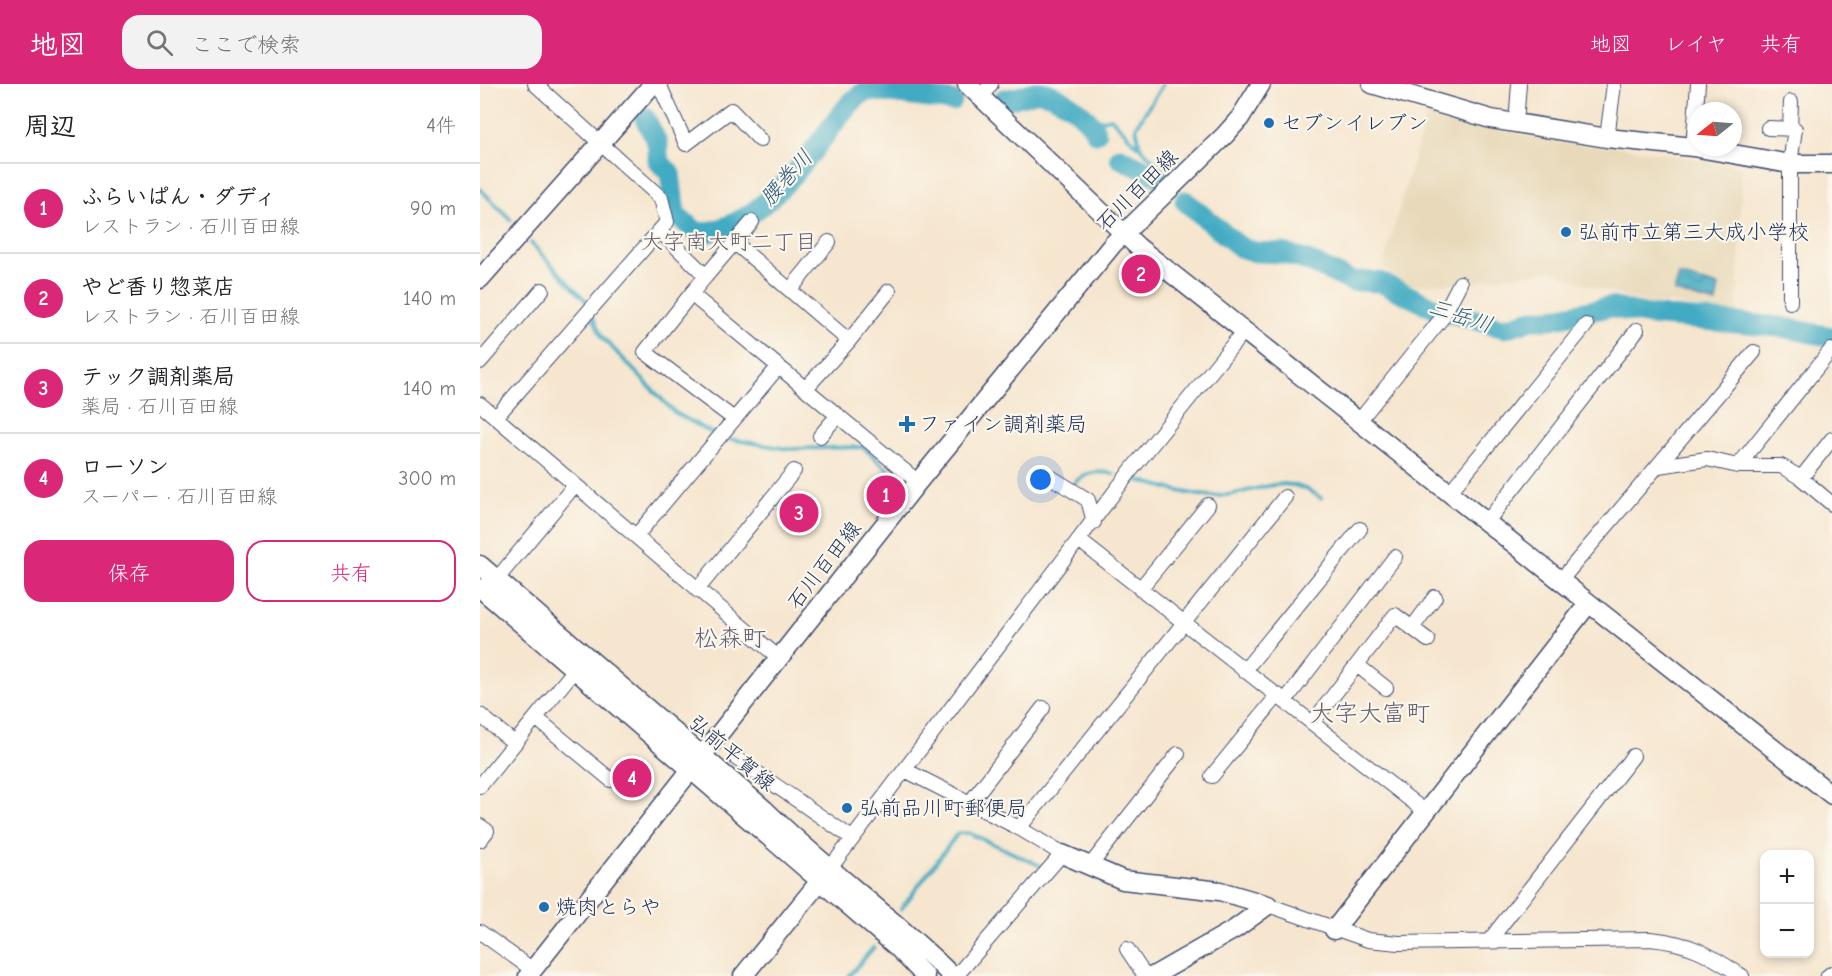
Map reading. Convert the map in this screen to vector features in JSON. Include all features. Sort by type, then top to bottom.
[{"type":"street","points":[[496,417],[667,222],[662,198],[535,84]]},
{"type":"street","points":[[480,279],[654,84]]},
{"type":"street","points":[[659,84],[686,144],[731,110],[760,140]]},
{"type":"street","points":[[967,84],[986,91],[1122,233],[1832,795]]},
{"type":"street","name":"石川百田線","points":[[531,973],[918,482],[1122,233],[1225,135],[1240,118],[1261,84]]},
{"type":"street","points":[[1372,84],[1414,98],[1516,123],[1607,138],[1688,146]]},
{"type":"street","points":[[1516,123],[1519,84]]},
{"type":"street","points":[[1607,138],[1614,84]]},
{"type":"street","points":[[1697,102],[1698,84]]},
{"type":"street","points":[[1790,129],[1791,102]]},
{"type":"street","points":[[1768,128],[1795,129],[1790,164],[1790,302]]},
{"type":"street","points":[[1742,156],[1790,164],[1832,164]]},
{"type":"street","points":[[734,418],[645,352],[752,222]]},
{"type":"street","points":[[660,231],[706,276]]},
{"type":"street","points":[[734,242],[849,341]]},
{"type":"street","points":[[790,290],[829,242]]},
{"type":"street","points":[[1359,421],[1445,312],[1460,283]]},
{"type":"street","points":[[480,362],[542,290]]},
{"type":"street","points":[[806,388],[849,341],[889,291]]},
{"type":"street","points":[[691,294],[918,482]]},
{"type":"street","points":[[1449,493],[1586,325]]},
{"type":"street","points":[[743,976],[905,770],[1080,541],[1132,469],[1244,330]]},
{"type":"street","points":[[1486,523],[1637,330]]},
{"type":"street","points":[[1738,466],[1831,350]]},
{"type":"street","points":[[1560,581],[1754,352]]},
{"type":"street","points":[[636,536],[778,366]]},
{"type":"street","points":[[480,404],[778,658]]},
{"type":"street","points":[[820,436],[838,415]]},
{"type":"street","points":[[1801,478],[1832,439]]},
{"type":"street","points":[[1658,466],[1707,459],[1738,466],[1781,466],[1801,478],[1832,504]]},
{"type":"street","points":[[697,590],[794,471]]},
{"type":"street","points":[[1049,481],[1088,501],[1094,522]]},
{"type":"street","points":[[485,590],[574,486]]},
{"type":"street","points":[[1019,828],[1285,497]]},
{"type":"street","points":[[1140,589],[1208,505]]},
{"type":"street","points":[[1244,670],[1360,529]]},
{"type":"street","points":[[1080,541],[1427,813]]},
{"type":"street","points":[[1212,776],[1282,698],[1395,557]]},
{"type":"street","name":"弘前平賀線","points":[[480,566],[485,590],[580,664],[825,874],[925,976]]},
{"type":"street","points":[[1412,628],[1435,597]]},
{"type":"street","points":[[1334,930],[1588,603]]},
{"type":"street","points":[[1313,722],[1395,615],[1428,640]]},
{"type":"street","points":[[480,786],[513,742],[536,718],[580,664]]},
{"type":"street","points":[[1356,665],[1386,688]]},
{"type":"street","points":[[969,804],[1042,708]]},
{"type":"street","points":[[480,715],[513,742]]},
{"type":"street","points":[[536,718],[611,780]]},
{"type":"street","points":[[1089,867],[1178,754]]},
{"type":"street","points":[[1489,941],[1633,756]]},
{"type":"street","points":[[737,759],[852,838]]},
{"type":"street","points":[[905,770],[1019,828],[1062,854],[1123,880],[1220,891],[1368,940],[1399,943],[1672,941],[1695,946],[1742,976]]},
{"type":"street","points":[[480,826],[487,831],[480,840]]},
{"type":"street","points":[[954,976],[1062,854]]},
{"type":"street","name":"弘前平賀線","points":[[825,874],[907,931],[954,976]]},
{"type":"street","points":[[1153,976],[1234,929],[1268,905]]},
{"type":"street","points":[[480,932],[531,973]]},
{"type":"street","points":[[1127,949],[1145,976]]},
{"type":"street","points":[[1828,976],[1832,973]]},
{"type":"shaded area","name":"弘前市立第三大成小学校","points":[[1428,111],[1481,126],[1546,140],[1586,146],[1612,146],[1742,166],[1737,314],[1670,303],[1653,304],[1596,288],[1551,271],[1460,283],[1411,285],[1382,268]]},
{"type":"water","points":[[1679,275],[1719,286],[1716,303],[1674,292]]},
{"type":"waterway","points":[[1160,167],[1140,147],[1136,127],[1163,84]]},
{"type":"waterway","name":"腰巻川","points":[[645,118],[658,144],[658,161],[670,173],[675,214],[698,233],[718,229],[738,221],[773,196],[789,180],[846,108],[867,90],[952,101]]},
{"type":"waterway","name":"腰巻川","points":[[1004,99],[1036,92],[1052,95],[1080,112],[1096,133]]},
{"type":"waterway","points":[[1092,122],[1111,118],[1139,147]]},
{"type":"waterway","name":"腰巻川","points":[[1120,158],[1159,177]]},
{"type":"waterway","points":[[480,189],[511,220]]},
{"type":"waterway","name":"三岳川","points":[[1185,201],[1240,247],[1255,252],[1283,253],[1308,261],[1351,281],[1380,282],[1436,309],[1504,328],[1535,319],[1551,319],[1609,307],[1649,315],[1781,327],[1832,337]]},
{"type":"waterway","points":[[531,243],[587,302]]},
{"type":"waterway","points":[[593,317],[602,337],[674,412],[712,433]]},
{"type":"waterway","points":[[729,439],[788,449],[863,447],[898,479]]},
{"type":"waterway","points":[[1073,484],[1092,473],[1114,474]]},
{"type":"waterway","points":[[1133,479],[1205,496],[1229,495],[1281,484],[1294,485],[1307,489],[1321,498]]},
{"type":"waterway","points":[[901,909],[958,833],[969,833],[1043,867]]},
{"type":"waterway","points":[[849,976],[874,947]]},
{"type":"place","name":"セブンイレブン","points":[[1269,123]]},
{"type":"place","name":"弘前市立第三大成小学校","points":[[1566,232]]},
{"type":"place","name":"やど香り惣菜店","points":[[1141,274]]},
{"type":"place","name":"ファイン調剤薬局","points":[[907,424]]},
{"type":"place","name":"ふらいぱん・ダディ","points":[[886,495]]},
{"type":"place","name":"テック調剤薬局","points":[[799,513]]},
{"type":"place","name":"ローソン","points":[[632,778]]},
{"type":"place","name":"弘前品川町郵便局","points":[[847,808]]},
{"type":"place","name":"焼肉とらや","points":[[544,907]]},
{"type":"district","name":"大字南大町二丁目","points":[[729,241]]},
{"type":"district","name":"松森町","points":[[730,638]]},
{"type":"district","name":"大字大富町","points":[[1370,713]]}]
